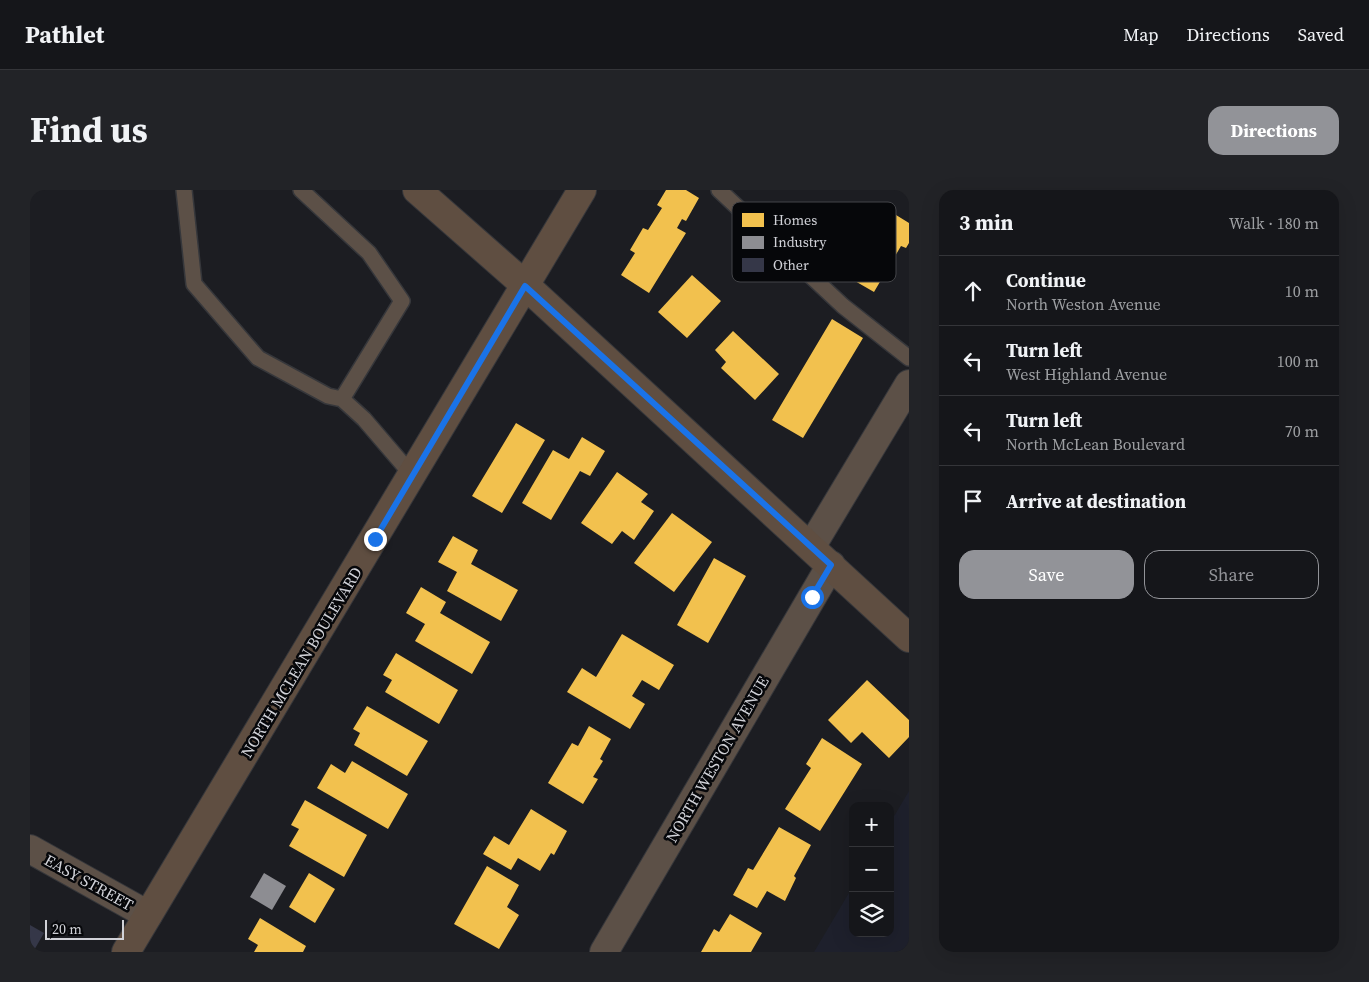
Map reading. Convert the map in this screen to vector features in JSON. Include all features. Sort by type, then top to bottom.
[{"type":"main road","points":[[417,190],[525,286],[909,638]]},
{"type":"main road","name":"NORTH MCLEAN BOULEVARD","points":[[126,952],[582,190]]},
{"type":"street","points":[[810,547],[909,384]]},
{"type":"street","name":"NORTH WESTON AVENUE","points":[[604,952],[831,565]]},
{"type":"street","name":"EASY STREET","points":[[30,849],[148,914]]},
{"type":"lane","points":[[184,190],[194,284],[258,358],[328,396],[342,399],[364,419],[412,475]]},
{"type":"lane","points":[[301,190],[369,253],[402,301],[342,399]]},
{"type":"lane","points":[[727,193],[736,202]]},
{"type":"lane","points":[[818,282],[843,306],[909,358]]},
{"type":"shaded area","points":[[909,791],[909,952],[814,952],[849,893],[849,937],[894,937],[894,816]]},
{"type":"building: Homes","points":[[666,190],[686,190],[699,198],[686,221],[682,219],[677,228],[686,233],[649,293],[621,275],[635,253],[630,250],[643,228],[648,230],[662,208],[657,205]]},
{"type":"building: Homes","points":[[896,215],[909,223],[909,243],[906,248],[901,246],[896,255]]},
{"type":"building: Homes","points":[[692,275],[721,301],[687,338],[658,312]]},
{"type":"building: Homes","points":[[857,282],[880,282],[874,292]]},
{"type":"building: Homes","points":[[832,319],[863,338],[803,438],[772,420]]},
{"type":"building: Homes","points":[[733,331],[779,374],[755,400],[721,368],[726,362],[715,350]]},
{"type":"building: Homes","points":[[516,423],[545,440],[502,513],[472,496]]},
{"type":"building: Homes","points":[[582,437],[605,451],[590,476],[580,471],[551,520],[522,503],[553,450],[569,459]]},
{"type":"building: Homes","points":[[617,472],[648,494],[641,502],[654,511],[634,540],[622,531],[612,544],[581,523]]},
{"type":"building: Homes","points":[[672,513],[712,542],[674,592],[634,563]]},
{"type":"building: Homes","points":[[453,536],[478,550],[471,564],[518,590],[501,621],[447,591],[457,572],[438,562]]},
{"type":"building: Homes","points":[[714,558],[746,576],[708,643],[677,625]]},
{"type":"building: Homes","points":[[421,587],[446,602],[440,613],[490,642],[472,674],[415,641],[425,624],[406,613]]},
{"type":"building: Homes","points":[[622,634],[674,665],[659,690],[642,680],[632,696],[645,704],[630,729],[567,692],[582,668],[596,677]]},
{"type":"building: Homes","points":[[396,653],[458,690],[439,724],[385,692],[392,680],[383,675]]},
{"type":"building: Homes","points":[[867,680],[909,720],[909,737],[889,758],[862,732],[851,743],[828,720]]},
{"type":"building: Homes","points":[[367,706],[428,741],[407,776],[354,745],[360,733],[353,729]]},
{"type":"building: Homes","points":[[589,726],[611,739],[600,759],[603,761],[593,777],[598,779],[583,804],[548,783],[572,743],[578,746]]},
{"type":"building: Homes","points":[[822,738],[862,764],[820,831],[785,809],[811,768],[806,764]]},
{"type":"building: Homes","points":[[352,761],[408,794],[388,829],[317,788],[331,764],[345,773]]},
{"type":"building: Homes","points":[[305,800],[367,835],[344,877],[289,846],[299,829],[291,825]]},
{"type":"building: Homes","points":[[531,809],[567,831],[554,855],[551,853],[540,871],[518,858],[511,870],[483,854],[494,836],[509,845]]},
{"type":"building: Homes","points":[[779,827],[811,845],[794,876],[796,878],[785,901],[767,891],[757,908],[733,895],[748,868],[753,870]]},
{"type":"building: Homes","points":[[487,866],[519,885],[507,907],[519,915],[499,949],[454,924]]},
{"type":"building: Homes","points":[[309,873],[335,889],[315,923],[289,907]]},
{"type":"building: Homes","points":[[730,914],[762,933],[751,952],[701,952],[714,929],[719,932]]},
{"type":"building: Homes","points":[[260,918],[306,946],[303,952],[254,952],[258,945],[248,939]]},
{"type":"building: Industry","points":[[264,873],[286,886],[272,910],[250,897]]},
{"type":"building: Other","points":[[30,925],[44,933],[33,952],[30,952]]},
{"type":"route","points":[[375,539],[525,286],[831,565],[812,597]]}]
